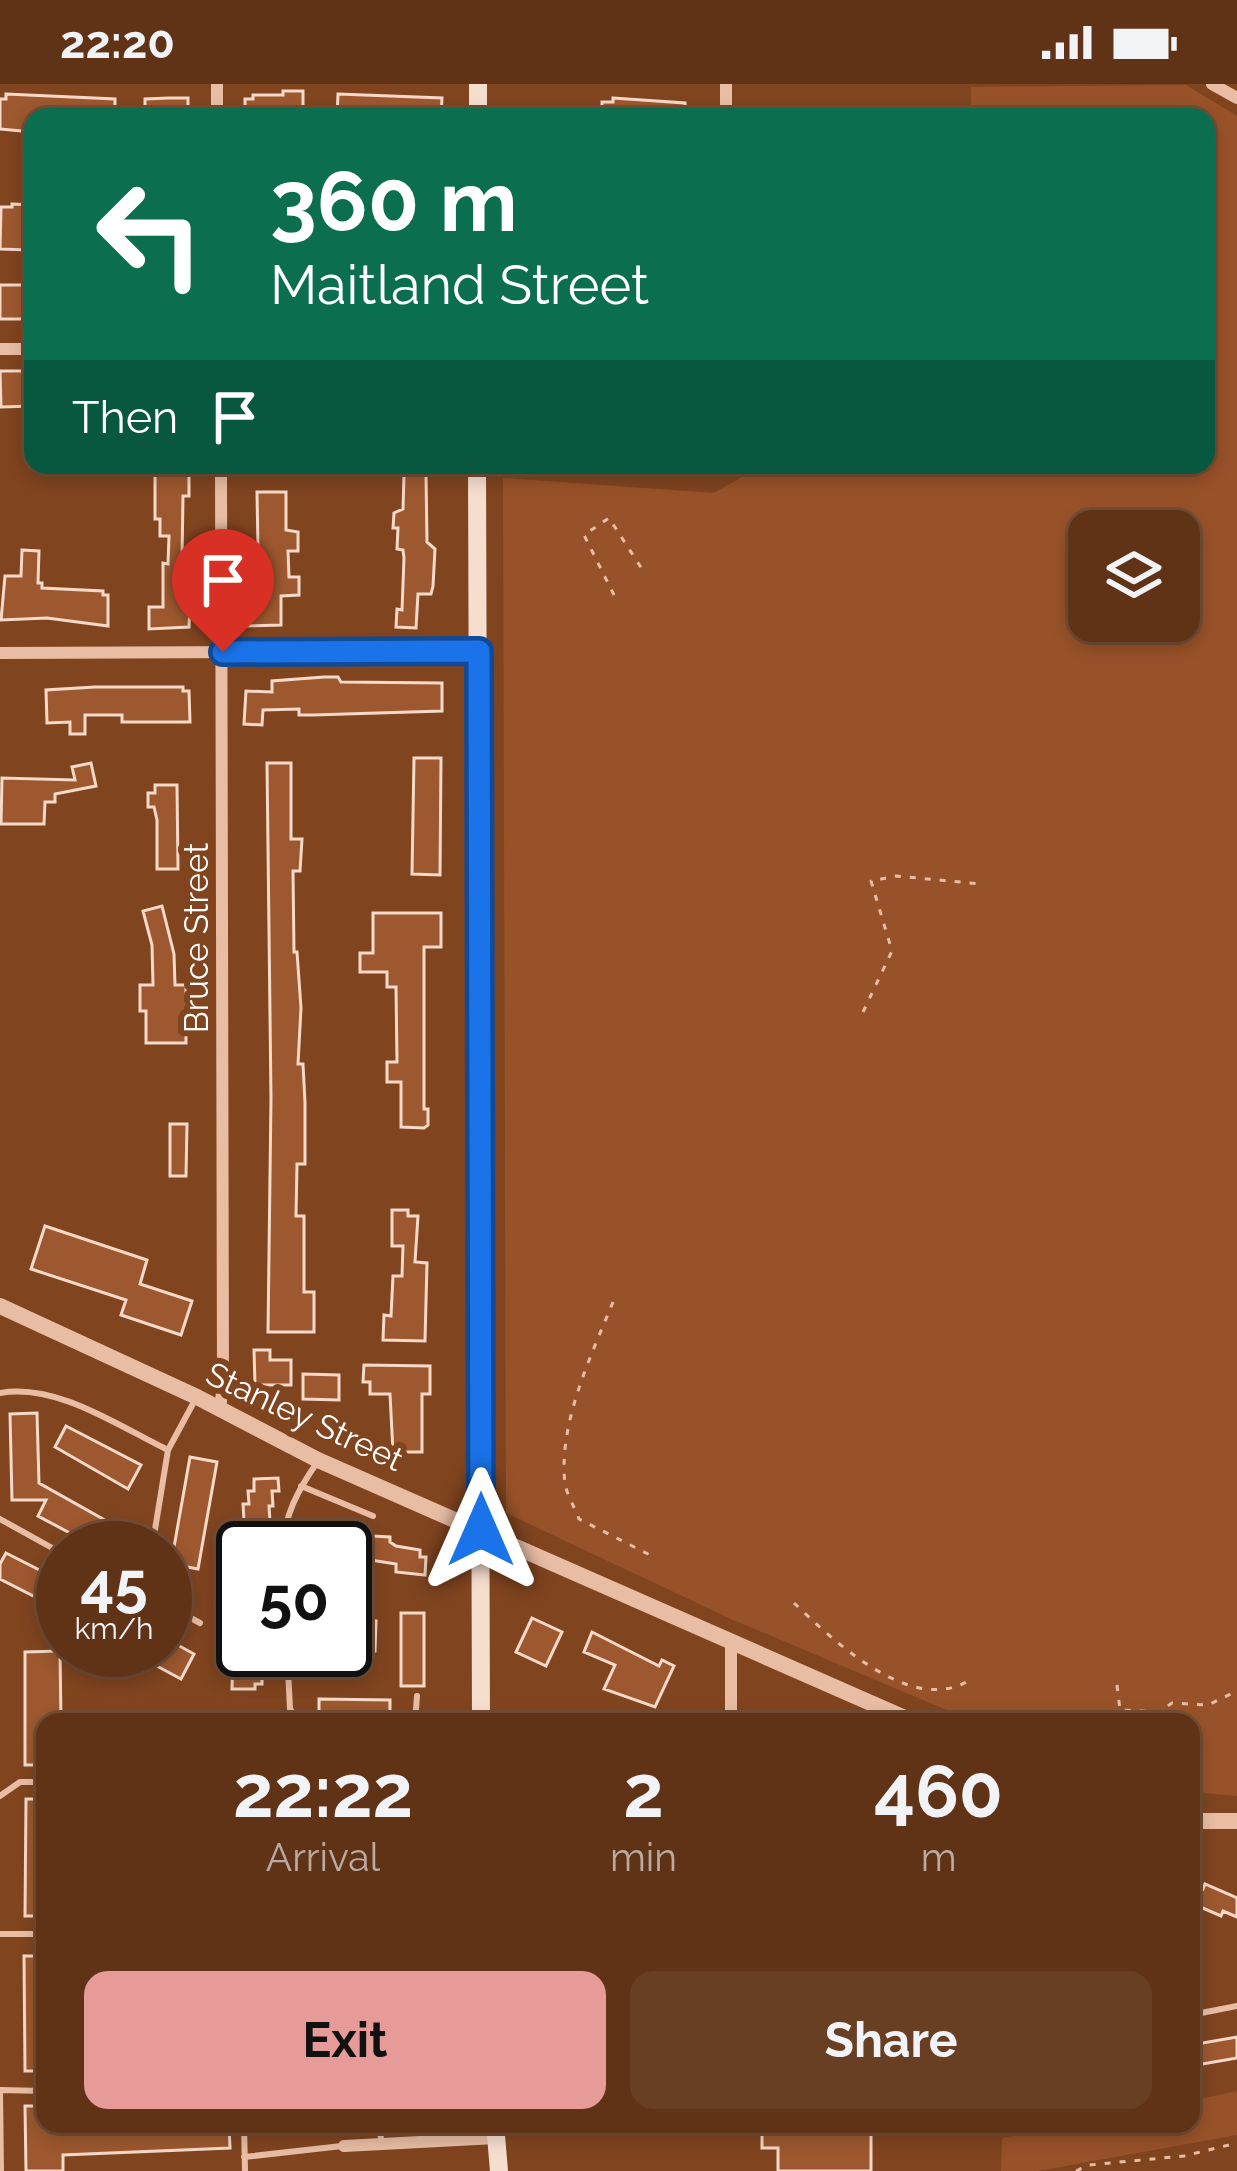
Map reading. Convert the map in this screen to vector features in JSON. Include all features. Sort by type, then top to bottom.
[{"type":"main road","points":[[477,474],[481,1713]]},
{"type":"main road","points":[[495,2133],[500,2171]]},
{"type":"street","points":[[1212,84],[1237,98]]},
{"type":"street","name":"Bruce Street","points":[[220,1411],[221,474]]},
{"type":"street","points":[[0,653],[479,651]]},
{"type":"street","name":"Stanley Street","points":[[0,1306],[197,1397],[319,1460],[894,1713]]},
{"type":"street","points":[[731,1641],[731,1713]]},
{"type":"street","points":[[1200,1820],[1237,1821]]},
{"type":"street","points":[[344,2146],[478,2133]]},
{"type":"lane","points":[[0,1393],[33,1391],[70,1402],[168,1450]]},
{"type":"lane","points":[[156,1521],[168,1450],[197,1397]]},
{"type":"lane","points":[[286,1521],[301,1486],[319,1460]]},
{"type":"lane","points":[[301,1486],[373,1516]]},
{"type":"lane","points":[[0,1519],[36,1540]]},
{"type":"lane","points":[[192,1619],[200,1623]]},
{"type":"lane","points":[[288,1677],[293,1713]]},
{"type":"lane","points":[[416,1713],[417,1696]]},
{"type":"lane","points":[[0,1796],[20,1782],[36,1782]]},
{"type":"lane","points":[[0,1934],[36,1934]]},
{"type":"lane","points":[[1200,2013],[1237,2006]]},
{"type":"lane","points":[[1,2171],[0,2091],[36,2091]]},
{"type":"lane","points":[[244,2133],[245,2171]]},
{"type":"lane","points":[[381,2133],[382,2144]]},
{"type":"lane","points":[[244,2157],[344,2146]]},
{"type":"path","points":[[614,595],[584,535],[608,518],[642,569]]},
{"type":"path","points":[[863,1012],[892,951],[871,881],[896,876],[981,884]]},
{"type":"path","points":[[614,1302],[579,1386],[565,1485],[579,1519],[654,1557]]},
{"type":"path","points":[[794,1603],[859,1663],[934,1691],[956,1689],[968,1682]]},
{"type":"path","points":[[1117,1685],[1120,1710],[1159,1712],[1172,1703],[1208,1705],[1237,1691]]},
{"type":"path","points":[[1076,2171],[1089,2165],[1184,2156],[1237,2144]]},
{"type":"shaded area","points":[[1186,85],[1237,116],[1237,1796],[1200,1793],[1200,1713],[954,1713],[731,1619],[506,1513],[503,478],[714,493],[747,474],[1215,474],[1215,108],[971,108],[971,87]]},
{"type":"shaded area","points":[[1237,2091],[1237,2135],[1038,2171],[1001,2171],[1002,2138],[1027,2133],[1200,2133],[1200,2099]]},
{"type":"building","points":[[283,91],[303,91],[303,108],[245,108],[245,99],[253,95],[283,95]]},
{"type":"building","points":[[6,94],[115,99],[115,108],[24,108],[24,131],[0,129],[0,99],[6,99]]},
{"type":"building","points":[[338,94],[442,98],[441,108],[337,108]]},
{"type":"building","points":[[188,98],[188,108],[145,108],[145,99]]},
{"type":"building","points":[[613,98],[685,103],[685,108],[602,108],[602,102],[613,102]]},
{"type":"building","points":[[24,205],[24,250],[0,249],[1,207]]},
{"type":"building","points":[[0,285],[24,285],[24,319],[0,319]]},
{"type":"building","points":[[0,371],[24,371],[24,406],[1,407]]},
{"type":"building","points":[[155,475],[189,475],[189,496],[183,496],[182,558],[192,562],[189,627],[149,629],[149,607],[163,607],[163,563],[168,564],[169,536],[160,536],[160,519],[155,519]]},
{"type":"building","points":[[404,475],[426,475],[427,542],[435,549],[433,586],[431,594],[418,594],[416,628],[396,627],[397,609],[402,610],[404,558],[403,550],[397,549],[398,528],[393,528],[394,513],[403,509]]},
{"type":"building","points":[[257,492],[286,492],[286,530],[298,532],[298,551],[288,551],[289,577],[299,577],[299,595],[281,596],[281,625],[246,626],[245,606],[259,606]]},
{"type":"building","points":[[22,550],[39,551],[42,588],[108,595],[108,626],[47,618],[1,620],[5,576],[21,576]]},
{"type":"building","points":[[338,677],[341,682],[442,683],[442,711],[299,715],[299,709],[263,710],[262,725],[244,724],[246,691],[272,692],[272,681]]},
{"type":"building","points":[[183,687],[189,691],[190,722],[122,722],[122,715],[85,715],[85,734],[70,734],[70,722],[47,723],[46,690]]},
{"type":"building","points":[[414,758],[441,758],[440,875],[412,874]]},
{"type":"building","points":[[91,763],[96,786],[55,794],[55,802],[45,802],[44,824],[1,824],[2,778],[75,780],[72,767]]},
{"type":"building","points":[[267,763],[291,763],[291,839],[302,839],[300,871],[293,871],[294,952],[301,1008],[298,1064],[303,1064],[305,1103],[305,1164],[297,1164],[296,1216],[304,1216],[304,1292],[314,1292],[314,1332],[268,1332]]},
{"type":"building","points":[[155,785],[177,785],[178,869],[157,869],[157,820],[154,807],[148,807],[148,793],[155,793]]},
{"type":"building","points":[[162,906],[174,954],[175,985],[186,985],[186,1043],[146,1043],[146,1011],[140,1011],[140,985],[153,985],[152,945],[143,911]]},
{"type":"building","points":[[373,913],[441,913],[441,947],[424,947],[424,1109],[428,1109],[428,1125],[424,1128],[401,1127],[401,1082],[387,1082],[387,1062],[397,1062],[396,987],[387,987],[387,972],[360,972],[360,953],[373,953]]},
{"type":"building","points":[[170,1124],[187,1124],[186,1176],[170,1176]]},
{"type":"building","points":[[392,1210],[418,1216],[415,1262],[427,1263],[425,1341],[383,1340],[384,1315],[391,1316],[393,1276],[402,1276],[403,1246],[392,1246]]},
{"type":"building","points":[[45,1226],[147,1260],[140,1284],[192,1301],[181,1335],[121,1315],[126,1300],[31,1269]]},
{"type":"building","points":[[254,1350],[270,1350],[270,1360],[291,1360],[291,1385],[255,1385]]},
{"type":"building","points":[[364,1365],[430,1366],[430,1394],[422,1394],[422,1452],[393,1452],[390,1394],[370,1394],[370,1382],[363,1382]]},
{"type":"building","points":[[303,1374],[339,1375],[339,1400],[303,1399]]},
{"type":"building","points":[[37,1413],[39,1483],[107,1521],[47,1521],[38,1516],[46,1500],[12,1500],[10,1414]]},
{"type":"building","points":[[66,1426],[141,1465],[128,1489],[55,1447]]},
{"type":"building","points":[[190,1457],[217,1462],[198,1569],[192,1568],[192,1521],[179,1521]]},
{"type":"building","points":[[278,1478],[279,1491],[272,1491],[273,1506],[269,1506],[270,1521],[244,1521],[243,1504],[249,1504],[254,1479]]},
{"type":"building","points":[[372,1536],[390,1537],[396,1546],[420,1550],[420,1557],[426,1557],[425,1575],[396,1572],[396,1564],[372,1560]]},
{"type":"building","points":[[6,1553],[36,1568],[36,1597],[0,1579]]},
{"type":"building","points":[[401,1613],[424,1613],[424,1686],[401,1686]]},
{"type":"building","points":[[532,1618],[562,1632],[546,1666],[516,1652]]},
{"type":"building","points":[[372,1621],[376,1621],[372,1651]]},
{"type":"building","points":[[592,1632],[659,1666],[662,1660],[674,1666],[655,1707],[604,1689],[615,1665],[584,1652]]},
{"type":"building","points":[[25,1652],[36,1652],[36,1677],[60,1677],[61,1713],[36,1713],[36,1765],[25,1765]]},
{"type":"building","points":[[232,1677],[262,1677],[255,1689],[232,1689]]},
{"type":"building","points":[[319,1699],[390,1700],[390,1713],[319,1713]]},
{"type":"building","points":[[26,1799],[36,1799],[36,1916],[25,1916]]},
{"type":"building","points":[[1205,1884],[1237,1898],[1237,1917],[1223,1911],[1221,1916],[1200,1907],[1200,1888]]},
{"type":"building","points":[[24,1956],[36,1956],[36,2071],[25,2071]]},
{"type":"building","points":[[1237,2037],[1237,2058],[1200,2064],[1200,2043]]},
{"type":"building","points":[[25,2106],[36,2106],[36,2133],[229,2133],[230,2148],[63,2155],[63,2171],[26,2171]]},
{"type":"building","points":[[762,2133],[871,2133],[871,2171],[778,2171],[778,2148],[762,2148]]},
{"type":"route","points":[[223,652],[479,651],[481,1530]]}]
